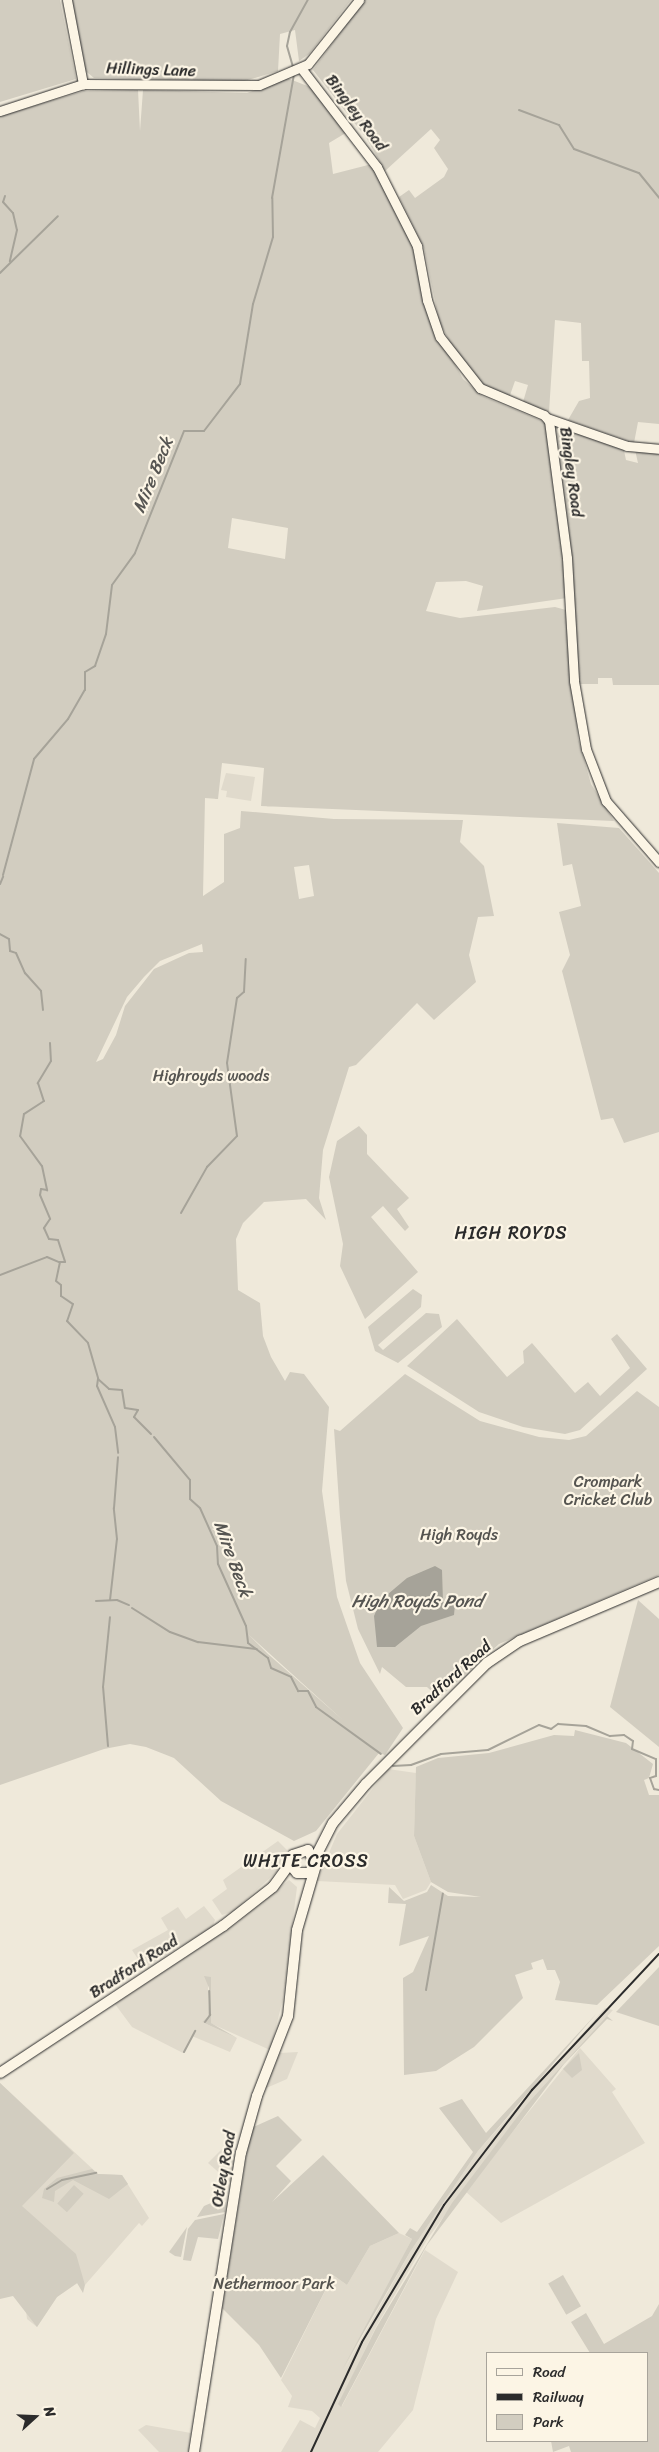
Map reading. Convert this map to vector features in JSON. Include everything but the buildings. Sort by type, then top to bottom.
[{"type":"main road","name":"Bradford Road","points":[[280,1880],[295,1852],[305,1849],[326,1834],[388,1759],[494,1657],[659,1582]]},
{"type":"main road","name":"Bradford Road","points":[[0,2073],[224,1926],[280,1880],[298,1873],[315,1863],[326,1834]]},
{"type":"main road","points":[[305,1849],[315,1863]]},
{"type":"main road","points":[[291,1862],[298,1873]]},
{"type":"main road","name":"Otley Road","points":[[194,2452],[241,2153],[257,2096],[288,2016],[303,1896],[315,1863]]},
{"type":"main road","name":"Otley Road","points":[[298,1873],[303,1896]]},
{"type":"street","points":[[66,0],[83,84]]},
{"type":"street","points":[[301,68],[315,58],[359,0]]},
{"type":"street","name":"Hillings Lane","points":[[0,110],[83,84],[241,87],[301,68]]},
{"type":"street","name":"Bingley Road","points":[[301,68],[378,168],[417,246],[427,300],[440,337],[480,388],[547,418],[567,558],[574,681],[586,749],[606,801],[659,862]]},
{"type":"street","points":[[547,418],[627,446],[659,449]]},
{"type":"shaded area","points":[[226,773],[255,777],[251,801],[226,797],[227,791],[221,790]]},
{"type":"shaded area","points":[[388,1769],[416,1773],[414,1836],[431,1882],[426,1890],[403,1899],[395,1885],[317,1881],[337,1834]]},
{"type":"shaded area","points":[[278,1841],[287,1850],[284,1865],[234,1911],[222,1915],[212,1900],[227,1889],[223,1880]]},
{"type":"shaded area","points":[[289,1880],[297,1887],[283,1999],[270,2050],[210,2023],[211,1988],[208,1982],[208,2016],[202,2022],[237,2038],[230,2052],[192,2036],[183,2053],[132,2027],[115,2004],[237,1923]]},
{"type":"shaded area","points":[[204,1906],[215,1920],[212,1928],[144,1968],[132,1950],[168,1930],[161,1918],[178,1907],[186,1919]]},
{"type":"shaded area","points":[[605,2008],[613,2010],[527,2104],[428,2238],[376,2327],[339,2404],[342,2406],[425,2250],[458,2272],[436,2319],[413,2410],[378,2452],[281,2452],[300,2420],[315,2428],[320,2418],[312,2411],[288,2407],[292,2396],[281,2380],[333,2275],[347,2285],[370,2246],[399,2233],[412,2239],[344,2370],[410,2252],[478,2151]]},
{"type":"shaded area","points":[[580,2048],[616,2089],[612,2092],[645,2143],[501,2223],[465,2191]]},
{"type":"shaded area","points":[[298,2052],[287,2079],[264,2089],[280,2053]]},
{"type":"shaded area","points":[[0,2083],[98,2174],[122,2175],[149,2218],[142,2226],[139,2223],[85,2285],[82,2280],[57,2297],[37,2327],[27,2319]]},
{"type":"shaded area","points":[[222,2149],[235,2153],[231,2183],[208,2163]]},
{"type":"shaded area","points":[[146,2425],[191,2433],[188,2452],[159,2452],[138,2430]]},
{"type":"green space","points":[[0,0],[60,0],[76,79],[0,102]]},
{"type":"green space","points":[[71,0],[351,0],[309,54],[299,61],[295,30],[280,34],[278,71],[241,82],[94,78],[82,68]]},
{"type":"green space","points":[[364,0],[659,0],[659,424],[638,422],[634,443],[568,420],[579,401],[590,398],[589,361],[582,361],[581,323],[555,320],[549,412],[523,402],[528,385],[515,381],[509,398],[500,396],[480,383],[458,358],[439,321],[424,248],[399,197],[409,190],[415,198],[444,177],[448,169],[434,148],[440,140],[431,129],[385,171],[367,139],[313,70]]},
{"type":"green space","name":"Highroyds woods","points":[[287,78],[310,87],[349,131],[329,143],[333,174],[372,164],[412,245],[433,325],[463,379],[482,396],[547,423],[567,598],[477,611],[483,586],[466,581],[436,582],[426,611],[460,618],[555,607],[566,610],[578,738],[591,784],[614,821],[261,806],[264,768],[222,763],[218,799],[205,798],[203,896],[224,882],[224,834],[240,828],[241,811],[334,819],[463,820],[460,842],[484,866],[494,916],[478,917],[469,955],[476,982],[434,1020],[417,1003],[356,1065],[349,1067],[323,1150],[319,1198],[326,1220],[306,1199],[264,1202],[243,1223],[236,1239],[238,1290],[260,1303],[263,1336],[271,1357],[285,1381],[290,1372],[304,1374],[329,1407],[322,1491],[337,1597],[360,1663],[403,1728],[385,1755],[379,1753],[316,1831],[294,1841],[221,1801],[174,1758],[146,1747],[130,1744],[104,1749],[0,1785],[0,116],[84,91],[138,90],[140,131],[143,90],[247,93]],"holes":[[[232,518],[288,528],[285,559],[228,548]],[[309,865],[314,896],[299,899],[294,867]],[[202,944],[203,952],[189,953],[154,969],[125,1006],[116,1035],[103,1059],[96,1062],[127,997],[160,961]],[[248,1634],[344,1721],[268,1654]]]},
{"type":"green space","points":[[553,420],[623,446],[626,460],[638,463],[635,450],[659,452],[659,685],[613,685],[612,678],[598,678],[598,684],[579,684]]},
{"type":"green space","points":[[557,823],[619,828],[659,873],[659,1132],[624,1143],[613,1118],[601,1120],[562,971],[570,955],[559,912],[581,906],[572,864],[563,866]]},
{"type":"green space","points":[[359,1126],[367,1135],[367,1154],[409,1198],[397,1209],[409,1227],[405,1231],[383,1206],[371,1217],[418,1272],[365,1319],[340,1266],[343,1244],[329,1177],[337,1141]]},
{"type":"green space","points":[[413,1289],[422,1295],[421,1307],[378,1345],[383,1350],[426,1313],[439,1314],[442,1327],[398,1363],[375,1351],[368,1327]]},
{"type":"green space","points":[[457,1319],[507,1377],[524,1363],[523,1351],[532,1343],[575,1393],[588,1382],[600,1396],[630,1368],[611,1339],[617,1334],[647,1369],[580,1430],[565,1434],[523,1427],[479,1412],[407,1366]]},
{"type":"green space","name":"High Royds","points":[[405,1374],[480,1421],[539,1437],[569,1440],[586,1436],[637,1391],[659,1407],[659,1575],[499,1644],[439,1698],[427,1687],[406,1687],[382,1667],[380,1674],[358,1629],[346,1581],[334,1429],[340,1431]]},
{"type":"green space","points":[[638,1600],[659,1619],[659,1747],[610,1707]]},
{"type":"green space","points":[[575,1730],[626,1743],[653,1764],[649,1778],[644,1780],[649,1795],[659,1795],[659,1946],[597,2005],[555,2000],[560,1982],[555,1970],[547,1970],[543,1959],[531,1963],[533,1969],[515,1975],[523,1998],[474,2047],[436,2071],[404,2075],[403,1978],[413,1972],[429,1936],[399,1946],[406,1904],[388,1903],[389,1887],[404,1901],[427,1892],[431,1885],[448,1896],[481,1897],[448,1892],[431,1882],[414,1836],[416,1767],[438,1758],[489,1753],[554,1735],[574,1736]]},
{"type":"green space","points":[[659,1967],[659,2026],[616,2012]]},
{"type":"green space","points":[[204,1976],[211,1977],[211,2023],[237,2038],[202,2022],[208,2016],[209,1988]]},
{"type":"green space","points":[[597,2013],[478,2151],[410,2252],[342,2370],[412,2239],[405,2235],[410,2228],[417,2232],[473,2152],[439,2108],[462,2099],[486,2133]]},
{"type":"green space","points":[[607,2016],[613,2021],[607,2019],[564,2064],[427,2245],[341,2407],[338,2404],[376,2328],[452,2203],[527,2104]]},
{"type":"green space","points":[[579,2053],[582,2070],[572,2078],[563,2069]]},
{"type":"green space","points":[[0,2083],[74,2153],[22,2206],[76,2254],[85,2285],[83,2293],[77,2283],[57,2297],[37,2327],[13,2296],[0,2299]]},
{"type":"green space","name":"Nethermoor Park","points":[[278,2116],[302,2140],[276,2166],[291,2181],[272,2202],[323,2155],[399,2233],[370,2246],[347,2285],[333,2275],[281,2378],[259,2345],[222,2308],[251,2128]]},
{"type":"green space","points":[[92,2169],[98,2174],[122,2175],[128,2184],[109,2199],[73,2180],[55,2191],[54,2202],[42,2198],[44,2189],[57,2178]]},
{"type":"green space","points":[[74,2185],[84,2194],[67,2212],[57,2204]]},
{"type":"green space","points":[[226,2202],[225,2212],[197,2217],[204,2206],[211,2203],[218,2210]]},
{"type":"green space","points":[[224,2214],[218,2239],[198,2237],[191,2261],[183,2260],[188,2229],[195,2220]]},
{"type":"green space","points":[[187,2227],[181,2257],[175,2256],[169,2252]]},
{"type":"green space","points":[[563,2275],[581,2306],[566,2315],[548,2284]]},
{"type":"green space","points":[[659,2304],[659,2452],[571,2452],[569,2446],[553,2452],[551,2442],[649,2442],[649,2352],[589,2352],[571,2322],[586,2313],[604,2344],[652,2316]]},
{"type":"water","name":"High Royds Pond","points":[[435,1566],[442,1570],[443,1602],[455,1604],[454,1615],[421,1626],[395,1647],[377,1647],[374,1616],[381,1600],[407,1578]]},
{"type":"waterway","name":"Mire Beck","points":[[293,67],[287,46],[290,32],[308,0]]},
{"type":"waterway","name":"Mire Beck","points":[[3,875],[34,759],[68,719],[85,690],[85,672],[95,666],[106,634],[112,585],[135,553],[184,431],[204,431],[240,384],[253,304],[273,237],[272,198],[294,75]]},
{"type":"waterway","points":[[519,110],[559,125],[574,149],[639,173],[659,198]]},
{"type":"waterway","points":[[5,196],[3,202],[13,213],[17,230],[10,261]]},
{"type":"waterway","points":[[0,273],[58,216]]},
{"type":"waterway","name":"Mire Beck","points":[[0,884],[3,877]]},
{"type":"waterway","name":"Mire Beck","points":[[0,934],[9,939],[10,951],[16,953],[25,973],[41,991],[43,1010]]},
{"type":"waterway","points":[[181,1213],[207,1167],[237,1136],[227,1063],[237,998],[244,992],[246,959]]},
{"type":"waterway","name":"Mire Beck","points":[[50,1043],[51,1061],[38,1083],[44,1101],[24,1114],[20,1136],[42,1166],[47,1190],[41,1189],[40,1195],[50,1219],[44,1228],[49,1239],[58,1240],[65,1262],[60,1262],[56,1281],[61,1285],[61,1296],[73,1304],[67,1321],[88,1343],[98,1379],[109,1389],[122,1390],[125,1408],[138,1410],[134,1417],[151,1434]]},
{"type":"waterway","points":[[0,1275],[47,1257],[59,1262]]},
{"type":"waterway","points":[[98,1379],[97,1386],[115,1427],[118,1453]]},
{"type":"waterway","name":"Mire Beck","points":[[154,1437],[190,1480],[190,1499],[200,1508],[217,1546],[218,1564],[246,1626],[248,1643],[268,1658],[271,1668],[291,1677],[298,1691],[308,1691],[316,1707],[381,1754]]},
{"type":"waterway","points":[[110,1600],[117,1539],[114,1508],[118,1457]]},
{"type":"waterway","points":[[96,1601],[117,1600],[129,1605]]},
{"type":"waterway","points":[[132,1608],[170,1632],[198,1642],[257,1649]]},
{"type":"waterway","points":[[108,1746],[103,1687],[110,1617]]},
{"type":"waterway","name":"Mire Beck","points":[[393,1766],[411,1765],[441,1754],[488,1750],[539,1725],[551,1729],[558,1724],[586,1726],[610,1736],[624,1735],[633,1741],[632,1749],[656,1759],[656,1776],[650,1778],[654,1789],[659,1790]]},
{"type":"waterway","points":[[426,1990],[443,1893]]},
{"type":"waterway","points":[[205,2022],[210,2015],[209,1991]]},
{"type":"waterway","points":[[184,2052],[195,2031]]},
{"type":"waterway","points":[[47,2189],[62,2180],[96,2173]]},
{"type":"railway","points":[[311,2452],[362,2342],[444,2205],[532,2090],[659,1954]]},
{"type":"district","name":"HIGH ROYDS","points":[[511,1233]]},
{"type":"district","name":"WHITE CROSS","points":[[306,1861]]},
{"type":"park label","name":"Crompark Cricket Club","points":[[608,1491]]}]
